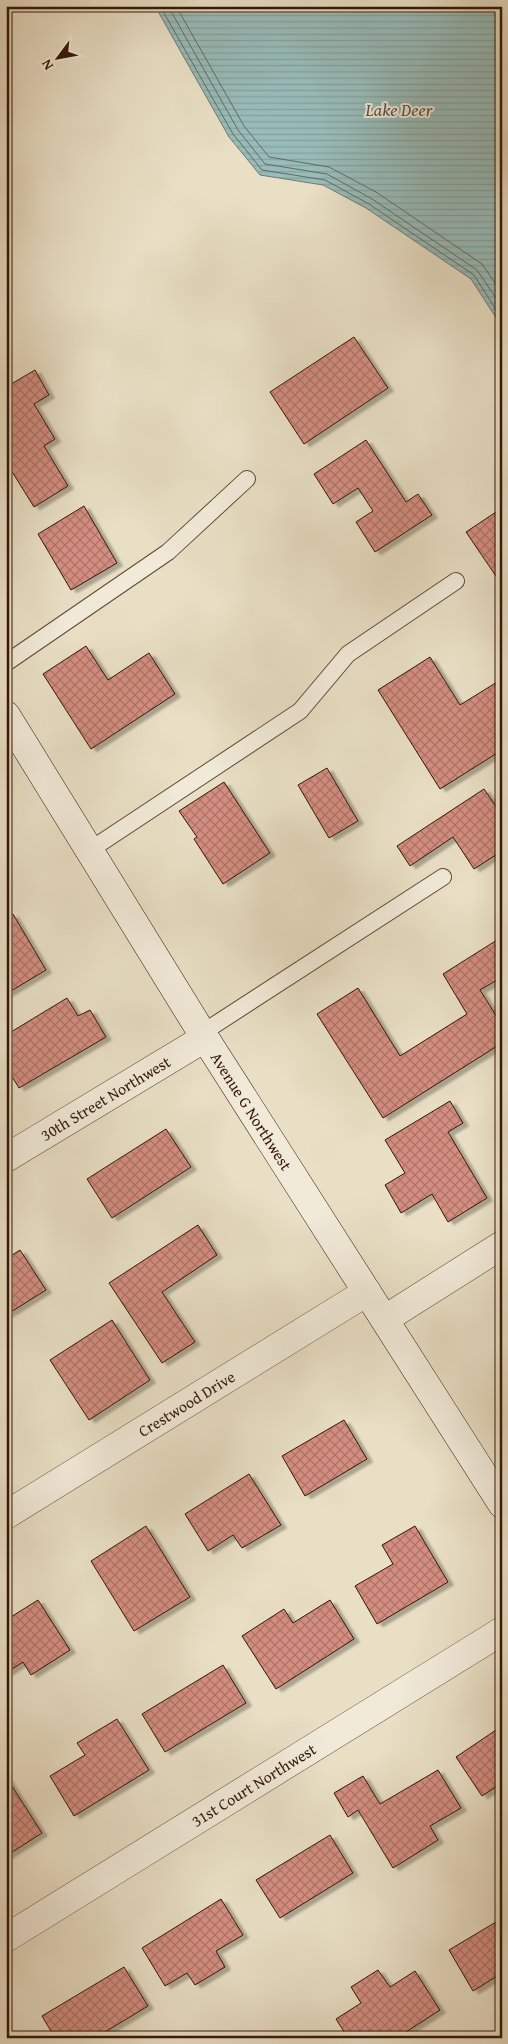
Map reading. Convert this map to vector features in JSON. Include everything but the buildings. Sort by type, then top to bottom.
[{"type":"street","name":"Avenue G Northwest","points":[[6,715],[204,1035],[502,1504]]},
{"type":"street","name":"30th Street Northwest","points":[[6,1158],[204,1035]]},
{"type":"street","points":[[385,1319],[502,1245]]},
{"type":"street","name":"Crestwood Drive","points":[[6,1514],[367,1292]]},
{"type":"street","name":"31st Court Northwest","points":[[6,1938],[502,1631]]},
{"type":"lane","points":[[6,662],[168,552],[247,479]]},
{"type":"lane","points":[[90,850],[300,711],[348,654],[456,581]]},
{"type":"lane","points":[[204,1035],[443,877]]},
{"type":"water","name":"Lake Deer","points":[[155,6],[502,6],[502,327],[471,279],[366,208],[323,185],[260,175],[229,137]]}]
